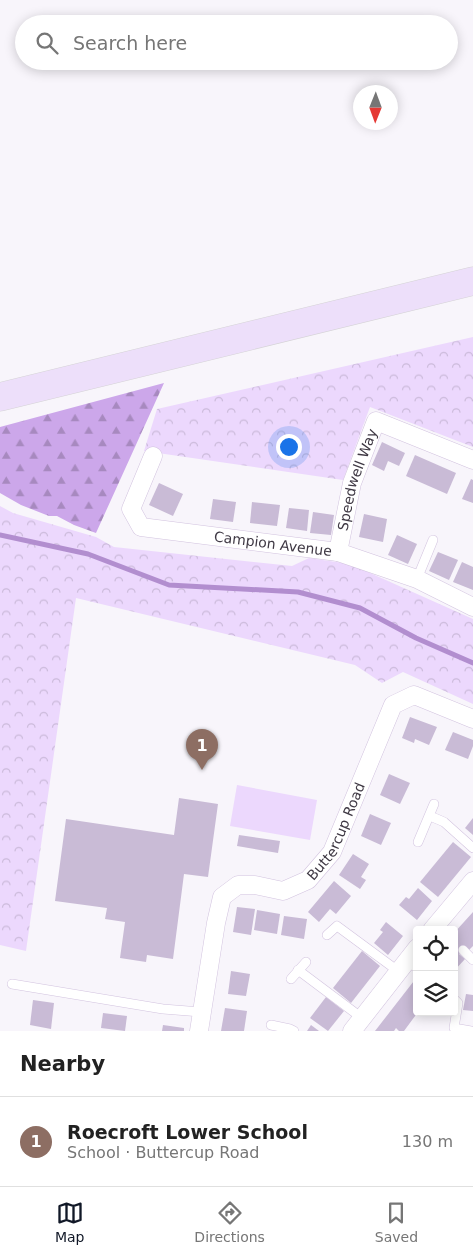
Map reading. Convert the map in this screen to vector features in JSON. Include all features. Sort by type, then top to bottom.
[{"type":"main road","points":[[0,396],[473,281]]},
{"type":"street","name":"Speedwell Way","points":[[338,552],[352,483],[376,422],[473,460]]},
{"type":"street","name":"Campion Avenue","points":[[153,456],[131,509],[141,527],[338,552],[417,580],[473,607]]},
{"type":"street","name":"Buttercup Road","points":[[199,1031],[222,896],[238,885],[256,885],[283,891],[308,880],[332,852],[393,705],[414,695],[473,719]]},
{"type":"street","points":[[437,926],[473,881]]},
{"type":"street","points":[[357,1024],[409,962]]},
{"type":"lane","points":[[417,580],[433,540]]},
{"type":"lane","points":[[418,842],[434,804]]},
{"type":"lane","points":[[430,816],[444,822],[473,848]]},
{"type":"lane","points":[[327,935],[337,926],[409,962]]},
{"type":"lane","points":[[463,950],[473,960]]},
{"type":"lane","points":[[291,980],[306,962]]},
{"type":"lane","points":[[298,970],[357,1024]]},
{"type":"lane","points":[[12,984],[163,1009],[201,1012]]},
{"type":"lane","points":[[456,1016],[454,1028],[471,1031]]},
{"type":"lane","points":[[271,1025],[294,1031]]},
{"type":"green space","points":[[473,337],[473,447],[370,407],[343,480],[144,451],[157,409]]},
{"type":"green space","points":[[164,383],[96,533],[57,516],[49,516],[21,505],[0,493],[0,427]]},
{"type":"green space","points":[[0,506],[13,513],[96,537],[114,547],[292,566],[309,558],[350,564],[473,619],[473,704],[403,672],[382,683],[355,665],[76,598],[26,951],[0,945]]},
{"type":"green space","points":[[237,785],[317,800],[310,840],[230,826]]},
{"type":"building","points":[[382,442],[405,453],[399,466],[388,461],[384,471],[372,465]]},
{"type":"building","points":[[415,455],[456,473],[447,494],[406,476]]},
{"type":"building","points":[[471,479],[473,480],[473,503],[462,499]]},
{"type":"building","points":[[159,483],[183,494],[173,516],[149,505]]},
{"type":"building","points":[[213,499],[236,502],[233,522],[210,519]]},
{"type":"building","points":[[252,502],[280,505],[277,526],[250,523]]},
{"type":"building","points":[[289,508],[309,510],[307,531],[286,528]]},
{"type":"building","points":[[313,512],[334,515],[331,535],[310,533]]},
{"type":"building","points":[[364,514],[387,519],[383,542],[359,537]]},
{"type":"building","points":[[397,535],[417,544],[408,564],[388,555]]},
{"type":"building","points":[[438,552],[458,560],[449,580],[429,571]]},
{"type":"building","points":[[462,562],[473,567],[473,590],[453,582]]},
{"type":"building","points":[[410,717],[437,727],[429,745],[415,739],[414,743],[402,738]]},
{"type":"building","points":[[453,732],[473,740],[473,746],[468,759],[445,750]]},
{"type":"building","points":[[389,774],[410,783],[400,804],[380,795]]},
{"type":"building","points":[[179,798],[218,804],[208,877],[184,874],[173,959],[147,955],[146,962],[120,958],[125,922],[105,919],[107,908],[55,901],[66,819],[174,835]]},
{"type":"building","points":[[370,814],[391,823],[381,845],[361,836]]},
{"type":"building","points":[[473,818],[473,835],[465,828]]},
{"type":"building","points":[[239,835],[280,841],[278,853],[237,846]]},
{"type":"building","points":[[453,842],[471,857],[438,897],[420,882]]},
{"type":"building","points":[[353,854],[369,864],[361,877],[366,880],[360,889],[339,875]]},
{"type":"building","points":[[334,881],[351,896],[336,914],[330,909],[319,922],[308,912]]},
{"type":"building","points":[[418,888],[432,901],[417,920],[399,905],[406,897],[409,899]]},
{"type":"building","points":[[237,907],[255,909],[251,935],[233,932]]},
{"type":"building","points":[[257,910],[280,914],[277,934],[254,930]]},
{"type":"building","points":[[473,912],[473,946],[469,950],[465,947],[459,954],[465,959],[458,967],[458,929]]},
{"type":"building","points":[[284,916],[307,919],[304,939],[281,935]]},
{"type":"building","points":[[386,922],[403,936],[388,955],[374,943],[383,932],[380,930]]},
{"type":"building","points":[[362,951],[380,966],[351,1003],[333,988]]},
{"type":"building","points":[[231,971],[250,974],[246,996],[228,994]]},
{"type":"building","points":[[413,982],[413,1016],[415,1016],[404,1031],[399,1031],[396,1028],[394,1031],[375,1031]]},
{"type":"building","points":[[466,994],[473,995],[473,1011],[463,1010]]},
{"type":"building","points":[[326,997],[344,1011],[328,1031],[310,1018]]},
{"type":"building","points":[[33,1000],[54,1003],[51,1029],[30,1025]]},
{"type":"building","points":[[225,1008],[247,1011],[244,1031],[221,1031]]},
{"type":"building","points":[[103,1013],[127,1016],[125,1031],[101,1028]]},
{"type":"building","points":[[163,1025],[184,1028],[184,1031],[162,1031]]},
{"type":"building","points":[[311,1025],[319,1031],[307,1031]]},
{"type":"waterway","points":[[0,535],[88,554],[169,585],[298,592],[360,608],[416,638],[473,663]]},
{"type":"place","name":"Roecroft Lower School","points":[[202,770]]}]
